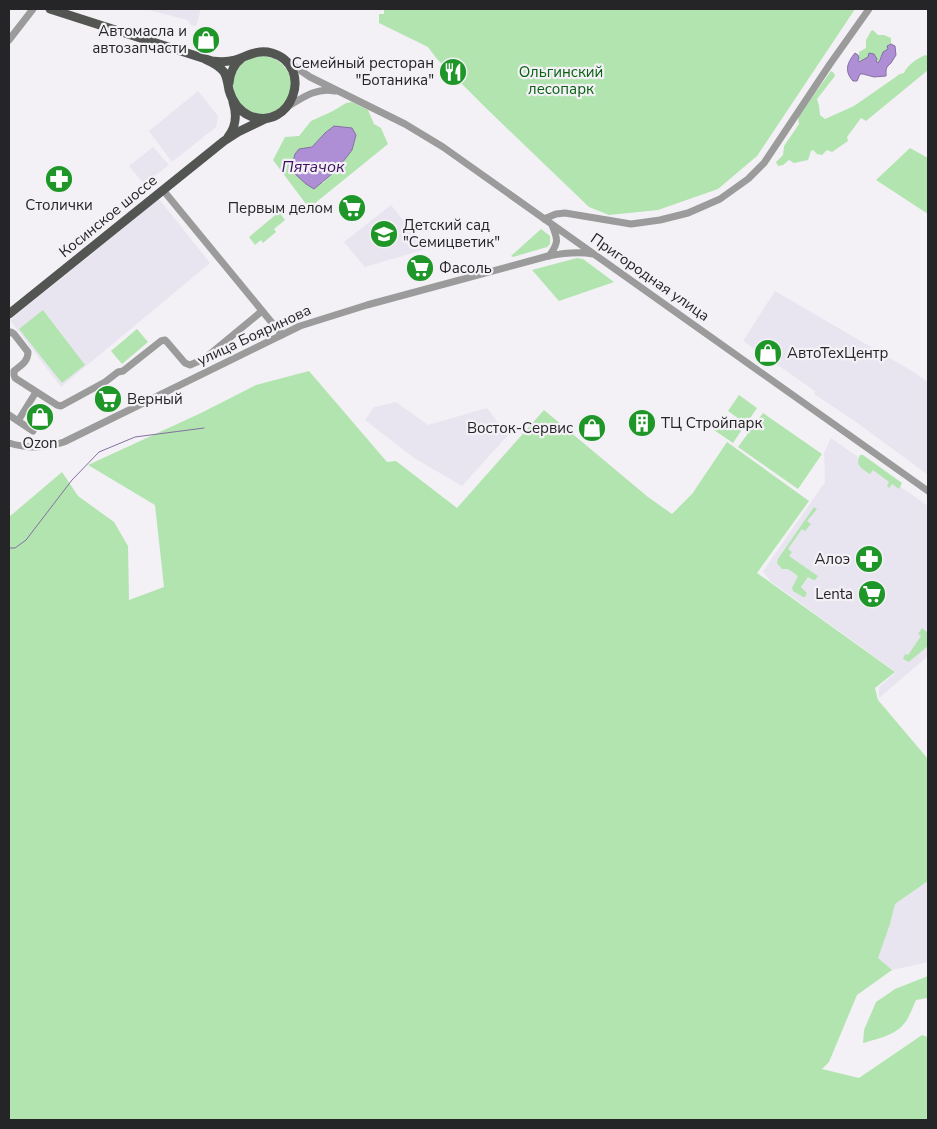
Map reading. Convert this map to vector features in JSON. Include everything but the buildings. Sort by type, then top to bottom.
[{"type":"main road","points":[[50,9],[205,59],[223,62],[234,60],[250,53],[263,51],[276,54],[290,67],[295,79],[295,92],[285,109],[274,116],[267,118],[255,117],[243,112],[238,107],[230,93],[227,77],[222,70],[205,59]]},
{"type":"main road","points":[[230,93],[232,71],[235,65],[245,56]]},
{"type":"main road","name":"Косинское шоссе","points":[[224,141],[231,133],[235,124],[235,112],[230,93]]},
{"type":"main road","name":"Косинское шоссе","points":[[9,314],[224,141],[267,118]]},
{"type":"street","points":[[9,40],[33,9]]},
{"type":"street","points":[[544,219],[556,214],[565,213],[631,224],[660,220],[688,213],[720,199],[748,179],[764,163],[869,9]]},
{"type":"street","points":[[282,58],[310,77],[349,96]]},
{"type":"street","points":[[285,109],[314,92],[329,90],[349,96]]},
{"type":"street","name":"Пригородная улица","points":[[349,96],[424,135],[928,491]]},
{"type":"street","points":[[163,190],[282,335]]},
{"type":"street","points":[[548,256],[554,250],[557,237],[551,224]]},
{"type":"street","points":[[561,253],[570,244],[570,238]]},
{"type":"street","name":"улица Бояринова","points":[[9,443],[35,448],[64,442],[300,326],[367,305],[548,256],[561,253],[584,252],[596,255]]},
{"type":"street","points":[[9,333],[14,334],[28,352],[28,358],[14,371],[17,380],[61,406],[106,382],[117,372],[123,371],[163,340],[167,342],[185,363],[190,365],[204,359],[262,312]]},
{"type":"street","points":[[18,421],[36,392]]},
{"type":"street","points":[[9,415],[33,431]]},
{"type":"shaded area","points":[[145,9],[201,9],[196,26],[191,25],[187,20]]},
{"type":"shaded area","points":[[198,91],[218,116],[216,127],[172,162],[149,131]]},
{"type":"shaded area","points":[[153,147],[169,165],[144,184],[129,166]]},
{"type":"shaded area","points":[[159,199],[210,263],[61,387],[10,320]]},
{"type":"shaded area","name":"Детский сад \"Семицветик\"","points":[[391,205],[426,249],[365,267],[344,242]]},
{"type":"shaded area","points":[[775,291],[928,382],[928,475],[856,422],[814,394],[815,391],[743,341]]},
{"type":"shaded area","points":[[396,402],[428,425],[487,408],[508,435],[462,486],[414,458],[365,420],[374,407]]},
{"type":"shaded area","points":[[831,438],[928,506],[928,656],[879,698],[879,687],[896,672],[770,581],[763,571],[825,482],[824,453]]},
{"type":"shaded area","points":[[928,881],[928,962],[892,970],[877,958],[890,924],[895,904]]},
{"type":"green space","name":"Ольгинский лесопарк","points":[[384,9],[855,9],[757,156],[718,189],[658,210],[609,215],[589,207],[488,110],[437,59],[428,47],[379,23],[379,14],[384,14]]},
{"type":"green space","points":[[873,30],[878,35],[891,38],[891,44],[888,45],[889,49],[883,52],[878,64],[868,57],[859,62],[859,52],[866,48],[866,40]]},
{"type":"green space","points":[[925,55],[928,56],[928,70],[866,121],[861,118],[847,137],[848,141],[832,152],[827,150],[822,155],[817,154],[813,150],[808,160],[794,163],[789,160],[783,165],[778,166],[776,162],[783,155],[784,146],[799,124],[798,117],[831,71],[835,76],[817,99],[820,115],[825,119],[854,106],[904,73],[910,64]]},
{"type":"green space","points":[[256,56],[268,56],[283,64],[291,79],[291,91],[283,106],[268,114],[256,114],[241,106],[233,91],[233,79],[241,64]]},
{"type":"green space","points":[[352,102],[368,110],[374,124],[381,128],[388,144],[309,208],[273,160],[285,137],[299,136],[311,121],[346,103]],"holes":[[[325,133],[342,163],[323,183],[291,162],[299,149],[312,147]]]},
{"type":"green space","points":[[910,148],[928,158],[928,214],[876,180]]},
{"type":"green space","points":[[279,212],[285,220],[274,229],[276,232],[263,243],[261,240],[255,245],[249,237]]},
{"type":"green space","points":[[541,229],[550,236],[550,244],[547,247],[511,256]]},
{"type":"green space","points":[[577,258],[583,259],[614,282],[559,301],[532,270]]},
{"type":"green space","points":[[43,310],[85,365],[62,383],[19,329]]},
{"type":"green space","points":[[137,329],[148,342],[122,364],[111,351]]},
{"type":"green space","points":[[309,371],[387,462],[396,461],[457,508],[544,410],[648,497],[672,514],[692,494],[727,442],[809,501],[757,573],[895,672],[875,688],[878,700],[928,759],[928,881],[895,904],[878,958],[892,970],[857,995],[829,1062],[822,1069],[859,1078],[922,1035],[928,1037],[928,1120],[9,1120],[9,517],[62,472],[78,496],[114,522],[128,546],[129,600],[164,587],[155,505],[88,465],[201,413],[256,385]]},
{"type":"green space","points":[[739,395],[757,408],[746,424],[728,411]]},
{"type":"green space","points":[[763,413],[822,454],[798,489],[738,447]]},
{"type":"green space","points":[[725,415],[743,428],[733,443],[714,430]]},
{"type":"green space","points":[[860,455],[863,455],[902,483],[899,489],[892,484],[889,488],[887,486],[889,482],[873,470],[870,474],[862,468],[858,462]]},
{"type":"green space","points":[[814,507],[817,509],[807,521],[811,524],[805,531],[802,529],[788,549],[792,552],[789,556],[818,576],[815,580],[808,577],[801,587],[807,593],[803,597],[793,591],[792,588],[798,576],[788,569],[782,569],[777,563]]},
{"type":"green space","points":[[922,628],[928,633],[928,646],[909,662],[903,659],[905,654],[908,655],[921,636],[918,634]]},
{"type":"green space","points":[[928,976],[928,999],[916,1000],[903,1025],[890,1034],[863,1043],[864,1030],[876,1002],[895,989]]},
{"type":"water","points":[[891,44],[895,46],[896,55],[887,67],[886,76],[874,77],[860,74],[857,81],[853,81],[848,74],[848,67],[855,53],[858,55],[859,62],[868,57],[869,53],[874,54],[878,63],[883,52],[888,49],[887,46]]},
{"type":"water","name":"Пятачок","points":[[334,126],[352,128],[356,135],[352,150],[333,173],[314,189],[295,174],[294,164],[290,162],[299,149],[312,147]]},
{"type":"waterway","points":[[9,548],[15,548],[26,540],[72,480],[99,452],[135,437],[204,428]]},
{"type":"place","name":"Автомасла и автозапчасти","points":[[206,40]]},
{"type":"place","name":"Семейный ресторан \"Ботаника\"","points":[[453,72]]},
{"type":"place","name":"Столички","points":[[59,179]]},
{"type":"place","name":"Первым делом","points":[[352,208]]},
{"type":"place","name":"Детский сад \"Семицветик\"","points":[[384,234]]},
{"type":"place","name":"Фасоль","points":[[420,268]]},
{"type":"place","name":"АвтоТехЦентр","points":[[768,353]]},
{"type":"place","name":"Верный","points":[[108,399]]},
{"type":"place","name":"Ozon","points":[[40,417]]},
{"type":"place","name":"ТЦ Стройпарк","points":[[642,423]]},
{"type":"place","name":"Восток-Сервис","points":[[592,428]]},
{"type":"place","name":"Алоэ","points":[[869,559]]},
{"type":"place","name":"Lenta","points":[[872,594]]}]
